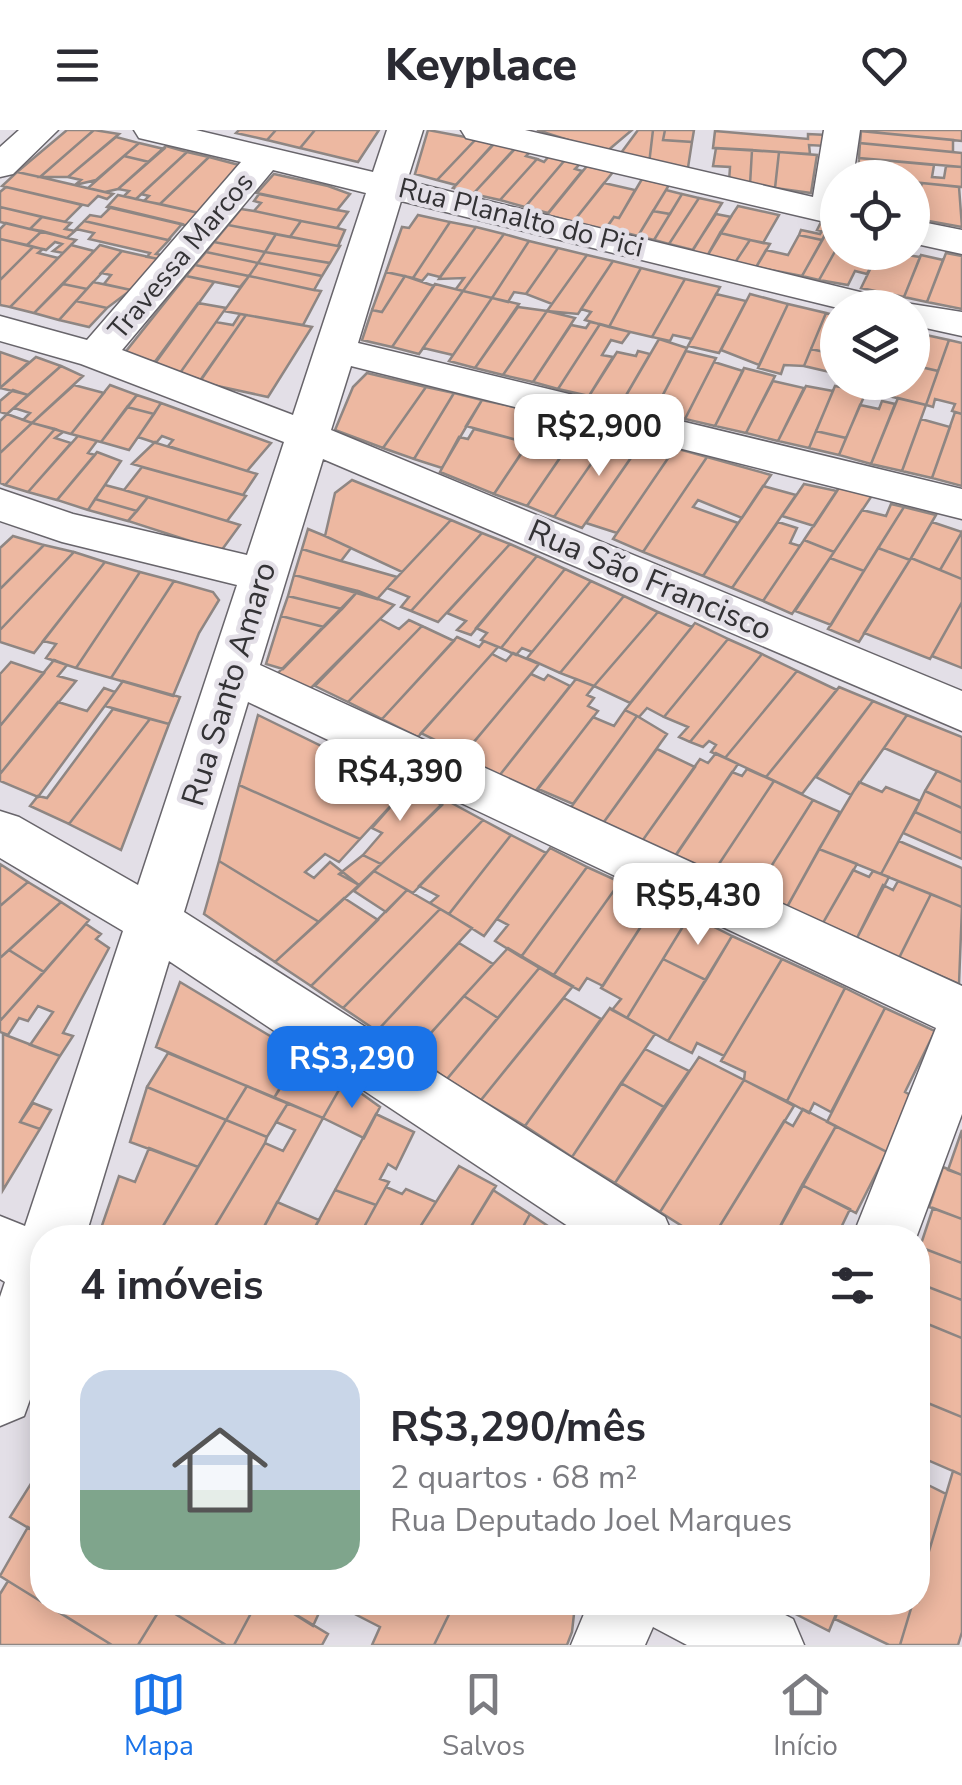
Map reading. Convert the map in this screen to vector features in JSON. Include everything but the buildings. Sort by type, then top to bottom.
[{"type":"street","points":[[0,166],[40,130]]},
{"type":"street","name":"Rua Planalto do Pici","points":[[152,130],[820,291]]},
{"type":"street","name":"Rua Santo Amaro","points":[[57,1225],[405,130]]},
{"type":"street","points":[[479,130],[820,210]]},
{"type":"street","points":[[839,160],[842,130]]},
{"type":"street","name":"Travessa Marcos","points":[[96,356],[266,156]]},
{"type":"street","points":[[930,235],[962,242]]},
{"type":"street","points":[[930,317],[962,324]]},
{"type":"street","name":"Rua São Francisco","points":[[0,328],[96,356],[308,436],[962,712]]},
{"type":"street","points":[[336,350],[962,504]]},
{"type":"street","points":[[0,504],[62,527],[262,575]]},
{"type":"street","points":[[234,674],[962,1013]]},
{"type":"street","points":[[0,832],[153,921],[622,1225]]},
{"type":"street","points":[[889,1225],[962,1036]]},
{"type":"street","points":[[0,1246],[30,1262]]},
{"type":"street","points":[[0,1392],[30,1303]]},
{"type":"street","points":[[608,1645],[621,1615]]},
{"type":"street","points":[[706,1615],[767,1645]]}]
